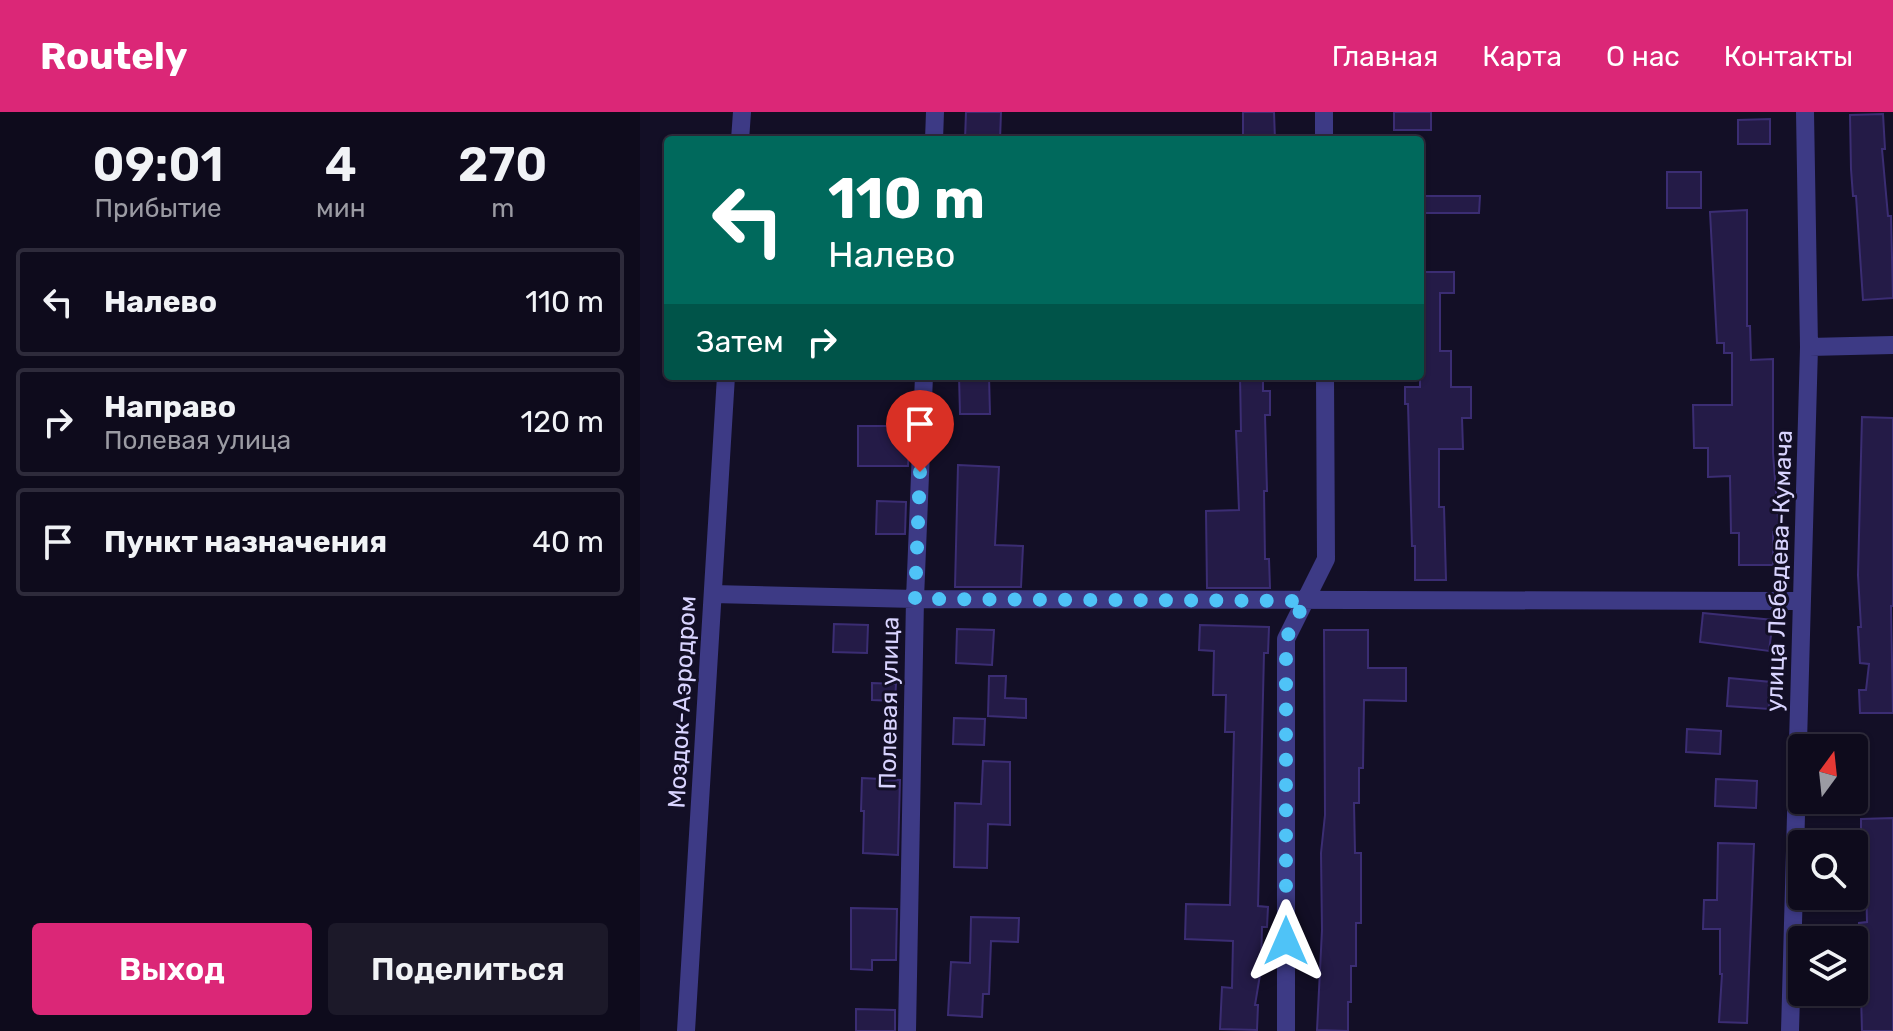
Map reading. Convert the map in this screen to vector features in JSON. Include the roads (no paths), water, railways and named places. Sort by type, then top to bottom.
[{"type":"street","points":[[740,136],[742,112]]},
{"type":"street","points":[[934,136],[935,112]]},
{"type":"street","points":[[1324,112],[1324,136]]},
{"type":"street","name":"улица Лебедева-Кумача","points":[[1790,1031],[1809,347],[1805,112]]},
{"type":"street","points":[[1809,347],[1893,345]]},
{"type":"street","name":"Моздок-Аэродром","points":[[686,1031],[726,380]]},
{"type":"street","name":"Полевая улица","points":[[907,1031],[915,599],[924,380]]},
{"type":"street","points":[[1286,1031],[1286,639],[1326,559],[1325,380]]},
{"type":"street","points":[[713,594],[915,599],[1802,601]]}]
